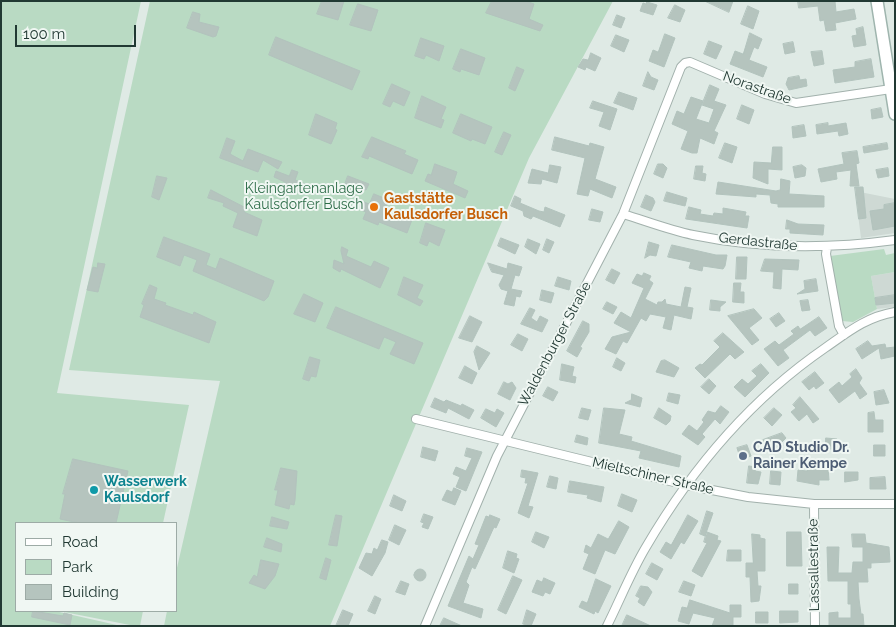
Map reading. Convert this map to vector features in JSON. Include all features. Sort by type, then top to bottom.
[{"type":"main road","points":[[877,1],[895,114]]},
{"type":"street","name":"Norastraße","points":[[685,63],[690,62],[765,94],[796,103],[891,89]]},
{"type":"street","name":"Waldenburger Straße","points":[[424,626],[496,456],[623,214],[676,79],[685,63]]},
{"type":"street","name":"Gerdastraße","points":[[623,214],[700,236],[783,246],[827,247],[895,240]]},
{"type":"street","points":[[827,247],[826,254],[839,326],[844,335]]},
{"type":"street","points":[[607,626],[645,549],[686,484],[745,415],[803,364],[844,335],[870,318],[895,312]]},
{"type":"street","name":"Mieltschiner Straße","points":[[416,419],[505,442],[748,497],[814,504],[895,504]]},
{"type":"street","name":"Lassallestraße","points":[[814,504],[815,626]]},
{"type":"shaded area","points":[[855,191],[895,199],[895,233],[861,238]]},
{"type":"shaded area","points":[[895,272],[895,307],[877,309],[871,276]]},
{"type":"green space","points":[[1,1],[141,1],[57,393],[189,405],[163,522],[15,522],[15,612],[59,612],[121,626],[1,626]]},
{"type":"green space","name":"Kleingartenanlage Kaulsdorfer Busch","points":[[150,1],[613,1],[529,158],[330,626],[164,626],[167,612],[178,612],[178,563],[220,381],[69,370]]},
{"type":"green space","points":[[884,249],[886,255],[895,253],[895,272],[871,276],[877,309],[853,322],[842,321],[830,256]]},
{"type":"green space","points":[[64,612],[143,612],[140,626]]},
{"type":"building","points":[[322,1],[344,1],[338,20],[317,14]]},
{"type":"building","points":[[492,1],[526,1],[534,4],[529,19],[543,25],[540,31],[486,13]]},
{"type":"building","points":[[705,1],[733,1],[729,12]]},
{"type":"building","points":[[798,1],[835,1],[836,12],[854,9],[856,19],[835,23],[836,30],[826,31],[824,20],[820,21],[818,6],[799,8]]},
{"type":"building","points":[[647,2],[657,5],[653,15],[640,11],[643,3],[646,4]]},
{"type":"building","points":[[358,4],[378,10],[371,31],[350,25]]},
{"type":"building","points":[[675,5],[685,10],[680,22],[668,18]]},
{"type":"building","points":[[748,6],[759,11],[753,29],[741,24]]},
{"type":"building","points":[[193,12],[200,14],[199,22],[219,27],[216,36],[213,37],[187,28]]},
{"type":"building","points":[[617,15],[625,18],[621,28],[613,25]]},
{"type":"building","points":[[863,27],[866,45],[854,47],[852,36],[857,35],[856,29]]},
{"type":"building","points":[[750,33],[762,39],[758,49],[754,47],[749,60],[767,67],[763,77],[730,64],[735,51],[743,54]]},
{"type":"building","points":[[665,34],[675,38],[664,67],[649,61],[653,50],[658,52]]},
{"type":"building","points":[[616,35],[629,40],[624,52],[611,46]]},
{"type":"building","points":[[276,37],[360,71],[352,90],[269,55]]},
{"type":"building","points":[[421,38],[444,46],[439,61],[426,55],[424,59],[415,56]]},
{"type":"building","points":[[709,41],[722,46],[716,59],[704,54]]},
{"type":"building","points":[[793,42],[795,52],[785,54],[783,44]]},
{"type":"building","points":[[461,49],[485,58],[479,75],[461,69],[460,72],[453,69]]},
{"type":"building","points":[[822,51],[824,64],[814,66],[811,52]]},
{"type":"building","points":[[591,53],[601,58],[595,71],[586,67],[585,70],[578,67],[583,59],[588,60]]},
{"type":"building","points":[[871,59],[874,77],[835,83],[833,70],[855,67],[855,62]]},
{"type":"building","points":[[517,67],[524,70],[515,91],[509,88]]},
{"type":"building","points":[[648,72],[651,77],[658,80],[654,90],[643,86]]},
{"type":"building","points":[[799,76],[800,80],[806,79],[807,86],[789,90],[786,84],[788,78]]},
{"type":"building","points":[[392,84],[410,92],[404,106],[393,101],[390,107],[383,104]]},
{"type":"building","points":[[710,85],[719,89],[714,101],[726,105],[714,131],[718,133],[714,144],[700,138],[697,153],[692,153],[681,149],[688,131],[672,124],[677,111],[684,114],[691,97],[703,101],[696,119],[709,123],[714,109],[702,105]]},
{"type":"building","points":[[619,92],[637,98],[633,110],[614,103]]},
{"type":"building","points":[[422,96],[446,107],[441,119],[444,120],[441,128],[415,118]]},
{"type":"building","points":[[593,101],[617,109],[610,130],[599,126],[604,112],[590,108]]},
{"type":"building","points":[[742,105],[754,110],[749,124],[737,119]]},
{"type":"building","points":[[881,108],[883,117],[872,119],[871,110]]},
{"type":"building","points":[[316,114],[337,123],[335,129],[337,130],[331,144],[309,135]]},
{"type":"building","points":[[461,114],[492,127],[485,144],[472,139],[471,141],[453,133]]},
{"type":"building","points":[[828,123],[828,126],[846,123],[848,134],[839,136],[838,131],[817,134],[816,125]]},
{"type":"building","points":[[804,125],[806,136],[793,138],[792,127]]},
{"type":"building","points":[[504,132],[511,135],[502,155],[495,152]]},
{"type":"building","points":[[372,137],[406,151],[404,154],[418,160],[412,174],[369,156],[368,159],[362,157]]},
{"type":"building","points":[[555,137],[589,146],[590,143],[604,147],[595,179],[616,187],[612,198],[590,189],[588,196],[577,194],[585,158],[552,150]]},
{"type":"building","points":[[227,138],[235,141],[230,154],[243,161],[248,149],[282,162],[278,169],[263,160],[258,172],[220,158]]},
{"type":"building","points":[[725,143],[737,147],[732,163],[719,158]]},
{"type":"building","points":[[887,143],[888,149],[864,153],[863,147]]},
{"type":"building","points":[[773,147],[782,147],[782,170],[768,169],[768,184],[753,178],[754,162],[771,163]]},
{"type":"building","points":[[857,151],[859,163],[856,164],[859,186],[850,186],[851,170],[836,172],[837,179],[821,182],[818,169],[844,164],[842,153]]},
{"type":"building","points":[[435,164],[457,172],[453,184],[468,191],[465,198],[425,181],[428,174],[431,175]]},
{"type":"building","points":[[658,164],[663,164],[667,168],[663,178],[654,174]]},
{"type":"building","points":[[550,165],[561,167],[557,183],[542,179],[541,184],[528,183],[532,169],[548,173]]},
{"type":"building","points":[[802,165],[806,168],[805,176],[795,178],[793,167]]},
{"type":"building","points":[[696,166],[703,166],[702,173],[706,174],[705,181],[694,179]]},
{"type":"building","points":[[888,168],[889,176],[878,178],[876,170]]},
{"type":"building","points":[[292,170],[298,172],[295,180],[308,185],[305,190],[285,184],[285,182],[274,177],[276,171],[289,176]]},
{"type":"building","points":[[157,176],[167,178],[159,200],[152,197]]},
{"type":"building","points":[[348,176],[369,184],[366,190],[345,184]]},
{"type":"building","points":[[781,179],[790,181],[789,194],[824,196],[824,207],[778,207],[778,204],[771,203],[770,195],[756,194],[756,197],[716,194],[718,182],[776,191],[780,190]]},
{"type":"building","points":[[855,187],[863,187],[866,218],[859,219]]},
{"type":"building","points":[[211,190],[246,208],[244,212],[262,220],[257,236],[233,227],[238,213],[223,206],[224,203],[208,198]]},
{"type":"building","points":[[667,192],[687,198],[685,206],[664,201]]},
{"type":"building","points":[[374,194],[389,200],[382,217],[394,222],[399,210],[413,217],[407,233],[379,222],[378,225],[363,219],[366,212],[361,210],[364,202],[369,204]]},
{"type":"building","points":[[646,195],[653,198],[655,202],[651,211],[641,207]]},
{"type":"building","points":[[515,196],[521,199],[520,203],[539,211],[544,212],[545,207],[565,215],[560,227],[533,216],[531,219],[524,216],[523,211],[511,206]]},
{"type":"building","points":[[895,203],[895,226],[873,230],[870,211],[884,209],[884,205]]},
{"type":"building","points":[[689,207],[701,210],[700,214],[713,216],[714,213],[723,214],[723,208],[746,212],[745,216],[749,216],[747,228],[686,219]]},
{"type":"building","points":[[592,209],[603,212],[600,222],[589,220]]},
{"type":"building","points":[[787,220],[798,224],[824,225],[823,235],[790,233],[790,229],[786,229]]},
{"type":"building","points":[[426,223],[445,230],[439,246],[429,241],[427,246],[420,243]]},
{"type":"building","points":[[164,237],[210,254],[206,265],[216,269],[220,258],[274,281],[268,297],[264,301],[193,271],[197,260],[184,255],[180,266],[157,257]]},
{"type":"building","points":[[501,238],[519,245],[515,254],[498,246]]},
{"type":"building","points":[[528,239],[540,244],[536,254],[525,247]]},
{"type":"building","points":[[547,239],[554,242],[549,253],[543,250]]},
{"type":"building","points":[[649,242],[659,245],[656,256],[650,255],[645,258]]},
{"type":"building","points":[[672,245],[716,255],[727,255],[725,266],[723,269],[703,266],[702,271],[689,268],[691,262],[668,257]]},
{"type":"building","points":[[342,247],[348,250],[346,256],[371,267],[374,261],[389,268],[380,288],[341,269],[340,272],[333,268],[334,260],[344,264]]},
{"type":"building","points":[[737,257],[747,257],[746,279],[736,279]]},
{"type":"building","points":[[765,259],[799,260],[798,270],[782,269],[781,289],[773,288],[774,272],[761,271]]},
{"type":"building","points":[[98,263],[105,264],[98,292],[87,290],[93,267],[97,268]]},
{"type":"building","points":[[488,263],[507,269],[508,263],[522,267],[519,276],[515,275],[511,289],[522,291],[520,297],[516,296],[514,306],[504,304],[508,291],[501,289],[499,285],[504,275],[492,272]]},
{"type":"building","points":[[612,269],[620,273],[614,284],[606,280]]},
{"type":"building","points":[[644,273],[651,276],[649,280],[653,283],[645,299],[657,305],[658,302],[662,302],[665,299],[666,304],[681,307],[685,287],[691,288],[687,307],[693,308],[691,319],[674,315],[671,330],[663,328],[666,317],[650,314],[646,321],[641,318],[627,343],[623,341],[616,354],[605,349],[612,337],[631,332],[614,323],[621,312],[631,318],[644,288],[632,283],[637,274],[642,276]]},
{"type":"building","points":[[404,277],[423,285],[417,298],[423,301],[420,306],[398,295]]},
{"type":"building","points":[[558,277],[571,281],[569,290],[555,286]]},
{"type":"building","points":[[816,279],[818,291],[797,294],[805,289],[804,281]]},
{"type":"building","points":[[734,283],[741,283],[740,292],[744,292],[744,303],[733,302]]},
{"type":"building","points":[[150,285],[157,288],[154,299],[166,303],[165,305],[193,315],[194,312],[216,322],[209,343],[140,317],[144,305],[142,304]]},
{"type":"building","points":[[542,290],[554,293],[551,303],[540,300]]},
{"type":"building","points":[[304,294],[323,303],[315,322],[294,314]]},
{"type":"building","points":[[895,295],[895,303],[876,305],[875,298]]},
{"type":"building","points":[[711,300],[726,302],[720,307],[720,311],[710,310]]},
{"type":"building","points":[[808,300],[810,310],[802,311],[800,301]]},
{"type":"building","points":[[607,302],[617,307],[613,314],[603,309]]},
{"type":"building","points":[[336,307],[423,343],[414,364],[390,354],[396,342],[384,337],[379,349],[327,328]]},
{"type":"building","points":[[530,308],[535,310],[531,318],[537,322],[540,316],[548,320],[542,332],[521,324]]},
{"type":"building","points":[[754,309],[762,318],[749,328],[759,340],[752,345],[728,316]]},
{"type":"building","points":[[779,313],[785,321],[776,327],[770,319]]},
{"type":"building","points":[[470,316],[482,322],[472,342],[459,338]]},
{"type":"building","points":[[819,317],[827,328],[815,336],[810,330],[783,350],[789,358],[778,366],[764,349],[775,341],[779,345],[794,334],[791,331],[798,326],[800,329]]},
{"type":"building","points":[[583,321],[589,324],[589,332],[580,347],[582,348],[577,357],[567,351]]},
{"type":"building","points":[[723,333],[744,352],[735,359],[730,354],[705,378],[695,368],[700,364],[702,365],[720,347],[714,341]]},
{"type":"building","points":[[518,334],[528,339],[522,351],[511,345]]},
{"type":"building","points":[[868,341],[872,346],[885,344],[886,348],[895,347],[895,356],[881,359],[879,348],[862,359],[856,349]]},
{"type":"building","points":[[477,346],[490,353],[479,370],[474,352]]},
{"type":"building","points":[[310,357],[320,360],[316,377],[311,376],[309,381],[303,379]]},
{"type":"building","points":[[617,358],[625,363],[621,371],[613,367]]},
{"type":"building","points":[[665,360],[679,368],[674,377],[656,372],[661,361]]},
{"type":"building","points":[[562,364],[574,367],[572,376],[576,377],[575,383],[560,380]]},
{"type":"building","points":[[761,364],[769,373],[745,397],[734,387],[742,379],[748,384],[757,376],[752,371]]},
{"type":"building","points":[[465,366],[477,373],[472,384],[459,378]]},
{"type":"building","points":[[856,369],[862,378],[859,383],[867,394],[860,399],[855,391],[839,403],[829,390],[839,382],[842,386],[852,377],[850,374]]},
{"type":"building","points":[[815,372],[824,383],[816,389],[814,386],[809,390],[802,382]]},
{"type":"building","points":[[709,379],[716,386],[709,394],[701,387]]},
{"type":"building","points":[[504,382],[508,384],[512,382],[516,388],[510,400],[498,394]]},
{"type":"building","points":[[548,387],[558,392],[553,401],[543,396]]},
{"type":"building","points":[[884,390],[889,403],[876,405],[874,392]]},
{"type":"building","points":[[669,393],[680,395],[678,404],[667,401]]},
{"type":"building","points":[[632,394],[642,398],[640,407],[625,403],[631,400]]},
{"type":"building","points":[[800,397],[819,419],[813,423],[807,414],[799,421],[791,412],[796,408],[793,405]]},
{"type":"building","points":[[435,398],[461,406],[462,404],[474,410],[469,419],[448,408],[446,413],[431,407]]},
{"type":"building","points":[[721,406],[729,412],[720,424],[715,419],[702,434],[705,437],[698,445],[682,434],[689,425],[697,431],[704,422],[702,420],[708,411],[715,413]]},
{"type":"building","points":[[582,408],[591,410],[588,420],[579,418]]},
{"type":"building","points":[[604,408],[625,410],[619,434],[632,437],[631,441],[681,456],[679,467],[639,458],[641,451],[599,443]]},
{"type":"building","points":[[659,408],[671,416],[670,421],[666,425],[654,418]]},
{"type":"building","points":[[774,408],[782,415],[772,426],[764,418]]},
{"type":"building","points":[[486,409],[495,413],[497,409],[504,413],[496,427],[481,418]]},
{"type":"building","points":[[874,412],[875,420],[883,420],[883,432],[868,432],[868,413]]},
{"type":"building","points":[[782,433],[786,438],[781,443],[783,446],[772,451],[772,446],[765,445],[763,440]]},
{"type":"building","points":[[577,435],[588,438],[587,445],[575,442]]},
{"type":"building","points":[[826,438],[837,439],[836,449],[826,449]]},
{"type":"building","points":[[747,445],[751,456],[741,460],[737,448]]},
{"type":"building","points":[[874,445],[885,445],[885,456],[874,456]]},
{"type":"building","points":[[423,447],[438,451],[435,461],[421,457]]},
{"type":"building","points":[[467,448],[482,452],[466,491],[456,487],[460,477],[453,474],[456,467],[466,471],[472,458],[465,456]]},
{"type":"building","name":"Wasserwerk Kaulsdorf","points":[[73,459],[128,471],[116,522],[74,522],[60,519],[65,494],[63,494]]},
{"type":"building","points":[[749,466],[756,467],[755,471],[761,472],[758,484],[747,483]]},
{"type":"building","points":[[281,468],[297,471],[294,505],[290,504],[289,509],[275,505],[278,490],[275,490]]},
{"type":"building","points":[[807,468],[828,468],[829,480],[819,480],[819,485],[797,481],[798,470],[807,471]]},
{"type":"building","points":[[522,470],[538,473],[528,506],[533,507],[529,518],[518,513],[528,483],[525,483],[526,478],[521,477]]},
{"type":"building","points":[[771,471],[781,472],[780,485],[770,484]]},
{"type":"building","points":[[845,472],[858,472],[858,480],[845,482]]},
{"type":"building","points":[[550,476],[558,478],[556,489],[547,487]]},
{"type":"building","points":[[885,477],[886,489],[870,489],[870,478]]},
{"type":"building","points":[[570,481],[604,487],[601,502],[587,498],[588,495],[568,492]]},
{"type":"building","points":[[454,488],[461,491],[455,505],[442,500],[447,490],[452,492]]},
{"type":"building","points":[[622,494],[637,500],[632,512],[618,506]]},
{"type":"building","points":[[394,495],[406,501],[402,511],[390,506]]},
{"type":"building","points":[[707,511],[713,513],[705,536],[700,534]]},
{"type":"building","points":[[424,514],[433,517],[428,529],[422,527],[424,523],[421,522]]},
{"type":"building","points":[[336,515],[342,516],[337,546],[329,545]]},
{"type":"building","points":[[490,515],[500,519],[496,528],[494,527],[475,569],[472,567],[466,582],[469,585],[463,603],[483,609],[481,618],[448,606],[469,556],[473,559],[479,545],[475,544],[486,516],[489,517]]},
{"type":"building","points":[[688,515],[698,521],[684,544],[681,542],[671,559],[660,552],[666,542],[671,545]]},
{"type":"building","points":[[272,517],[289,522],[287,529],[270,526]]},
{"type":"building","points":[[619,521],[629,527],[615,554],[605,550],[595,574],[583,569],[589,554],[584,552],[586,545],[591,548],[598,534],[608,539]]},
{"type":"building","points":[[395,525],[406,530],[399,545],[389,540]]},
{"type":"building","points":[[536,532],[549,537],[544,548],[532,542]]},
{"type":"building","points":[[707,532],[718,536],[717,540],[721,541],[702,577],[692,571],[707,543],[704,542]]},
{"type":"building","points":[[787,532],[801,532],[802,566],[787,566]]},
{"type":"building","points":[[752,534],[760,535],[760,538],[765,539],[765,571],[757,571],[758,586],[761,586],[759,601],[751,602],[750,577],[746,577],[746,563],[753,563]]},
{"type":"building","points":[[852,534],[865,534],[866,543],[889,547],[890,562],[871,563],[871,568],[867,568],[868,582],[858,582],[864,626],[829,626],[829,613],[838,612],[838,618],[851,618],[851,604],[848,604],[848,581],[828,581],[827,547],[839,547],[838,573],[852,573],[853,562],[863,562],[863,547],[853,547]]},
{"type":"building","points":[[267,538],[282,544],[281,552],[264,547]]},
{"type":"building","points":[[382,540],[388,542],[385,553],[372,576],[359,568],[366,553],[372,554],[374,548],[377,550]]},
{"type":"building","points":[[728,550],[741,550],[741,561],[727,561]]},
{"type":"building","points":[[508,551],[517,554],[516,558],[519,559],[514,573],[503,568]]},
{"type":"building","points":[[326,558],[331,560],[326,580],[320,578]]},
{"type":"building","points":[[261,560],[279,564],[275,576],[265,589],[249,583],[254,575],[257,577]]},
{"type":"building","points":[[652,563],[663,569],[657,580],[646,574]]},
{"type":"building","points":[[418,569],[422,569],[426,575],[422,581],[418,581],[414,577],[414,573]]},
{"type":"building","points":[[513,576],[522,580],[506,614],[498,610]]},
{"type":"building","points":[[544,578],[555,583],[550,594],[545,592],[543,596],[532,592],[537,580],[542,582]]},
{"type":"building","points":[[596,579],[611,586],[598,613],[595,611],[594,614],[579,607],[582,601],[587,603]]},
{"type":"building","points":[[401,581],[409,584],[405,595],[396,592]]},
{"type":"building","points":[[684,581],[695,585],[691,596],[679,592]]},
{"type":"building","points":[[789,584],[798,584],[798,594],[789,594]]},
{"type":"building","points":[[641,586],[648,587],[652,592],[644,606],[638,602],[640,598],[636,596]]},
{"type":"building","points":[[375,596],[381,599],[375,614],[368,611]]},
{"type":"building","points":[[690,600],[730,613],[730,605],[741,605],[741,617],[733,617],[733,626],[712,626],[715,618],[693,613],[689,624],[678,621],[682,607],[687,608]]},
{"type":"building","points":[[343,610],[353,614],[348,626],[336,626]]},
{"type":"building","points":[[527,610],[536,614],[531,626],[523,624]]},
{"type":"building","points":[[780,611],[798,611],[798,622],[780,623]]},
{"type":"building","points":[[33,612],[63,616],[64,613],[72,615],[70,625],[32,617]]},
{"type":"building","points":[[756,612],[768,612],[768,623],[756,623]]},
{"type":"building","points":[[627,615],[651,626],[622,626]]},
{"type":"building","points":[[444,618],[462,626],[440,626]]},
{"type":"place","name":"Gaststätte Kaulsdorfer Busch","points":[[374,207]]},
{"type":"place","name":"CAD Studio Dr. Rainer Kempe","points":[[743,456]]},
{"type":"place","name":"Wasserwerk Kaulsdorf","points":[[94,490]]}]
